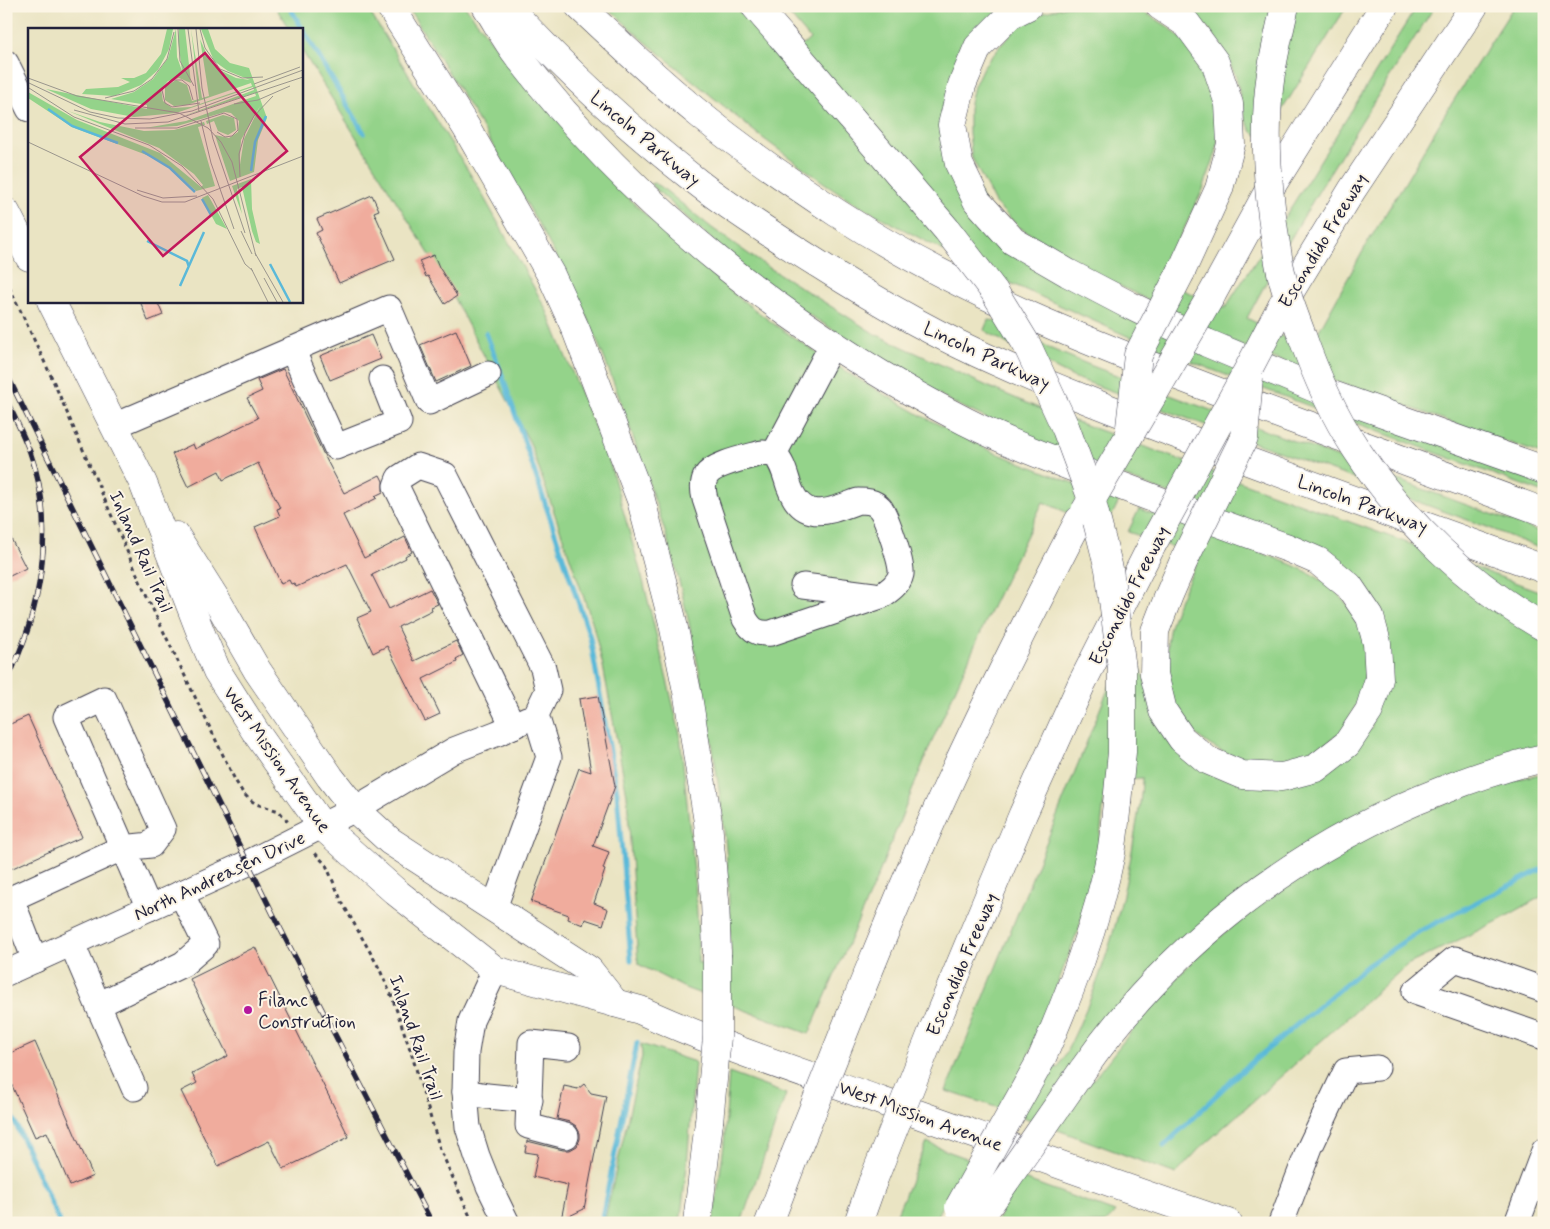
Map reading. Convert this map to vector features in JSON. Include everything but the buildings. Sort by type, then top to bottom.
[{"type":"main road","points":[[390,6],[466,127],[551,276],[576,330],[641,500],[670,610],[688,696],[708,822],[715,900],[717,1037],[710,1122],[697,1223]]},
{"type":"main road","points":[[486,6],[517,55],[581,131],[654,204],[735,274],[832,344],[890,380],[974,425],[1040,455],[1288,548],[1318,561],[1349,586],[1370,617],[1377,643],[1379,678],[1369,711],[1347,744],[1316,768],[1282,778],[1242,775],[1207,760],[1182,739],[1163,711],[1154,674],[1155,631],[1185,558],[1244,438],[1250,366]]},
{"type":"main road","name":"Lincoln Parkway","points":[[507,6],[577,79],[702,186],[792,247],[857,288],[923,326],[998,363],[1079,398],[1253,464],[1544,569]]},
{"type":"main road","points":[[579,6],[655,76],[698,113],[745,149],[838,214],[951,278],[1021,312],[1102,347],[1544,512]]},
{"type":"main road","points":[[755,6],[947,230],[994,290],[1027,345],[1066,428],[1090,494],[1109,569],[1122,669],[1122,752],[1111,852],[1100,899],[1077,972],[1041,1060],[967,1217]]},
{"type":"main road","points":[[1028,6],[1010,15],[978,48],[962,85],[952,125],[959,164],[977,200],[1013,241],[1112,296],[1207,343],[1324,392],[1544,470]]},
{"type":"main road","points":[[1130,435],[1138,355],[1219,189],[1231,144],[1229,104],[1215,62],[1187,24],[1160,6]]},
{"type":"main road","points":[[1285,6],[1271,75],[1267,131],[1268,182],[1278,259],[1294,316],[1311,362],[1355,448],[1400,506],[1439,548],[1474,580],[1520,614],[1544,627]]},
{"type":"main road","points":[[769,1223],[856,1002],[924,839],[1005,665],[1079,520],[1130,435],[1269,190],[1384,6]]},
{"type":"main road","name":"Escondido Freeway","points":[[858,1223],[933,1030],[1023,814],[1082,683],[1152,545],[1282,305],[1352,190],[1474,6]]},
{"type":"main road","points":[[6,212],[28,254]]},
{"type":"main road","name":"West Mission Avenue","points":[[52,302],[142,483],[202,636],[218,671],[255,731],[322,826],[396,892],[495,970],[640,1010],[661,1020],[773,1062],[1124,1188],[1228,1223]]},
{"type":"main road","name":"West Mission Avenue","points":[[142,483],[219,604],[257,670],[330,777],[355,809],[390,842],[589,970],[615,1003]]},
{"type":"main road","points":[[967,1217],[1135,1003],[1182,954],[1241,903],[1289,868],[1347,834],[1403,806],[1470,780],[1544,758]]},
{"type":"street","points":[[7,67],[28,106]]},
{"type":"street","points":[[114,426],[389,308],[429,402],[488,374]]},
{"type":"street","points":[[774,454],[832,344]]},
{"type":"street","points":[[292,349],[336,447],[399,422],[382,378]]},
{"type":"street","points":[[762,453],[774,454],[783,466],[790,489],[795,498],[810,511],[822,513],[858,501],[870,501],[881,509],[901,564],[901,575],[897,583],[881,596],[772,633],[761,634],[754,630],[745,619],[705,499],[704,481],[706,475],[716,467],[762,453]]},
{"type":"street","points":[[492,908],[498,897],[549,757],[536,715],[548,690],[543,668],[445,475],[418,466],[399,478],[396,486],[513,726]]},
{"type":"street","points":[[803,586],[881,596]]},
{"type":"street","points":[[35,960],[9,900],[122,848],[150,845],[163,829],[104,699],[66,717],[122,848],[149,908]]},
{"type":"street","name":"North Andreasen Drive","points":[[6,974],[248,863],[355,809],[454,750],[536,715]]},
{"type":"street","points":[[98,1005],[183,964],[206,944],[181,893]]},
{"type":"street","points":[[72,944],[134,1088]]},
{"type":"street","points":[[1544,990],[1455,959],[1415,992],[1544,1037]]},
{"type":"street","points":[[495,970],[470,1021],[466,1052],[465,1092],[468,1127],[477,1156],[507,1223]]},
{"type":"street","points":[[566,1136],[528,1126],[531,1044],[568,1047]]},
{"type":"street","points":[[1281,1223],[1310,1146],[1346,1071],[1378,1068]]},
{"type":"street","points":[[465,1092],[530,1100]]},
{"type":"street","points":[[1517,1223],[1544,1151]]},
{"type":"path","name":"Inland Rail Trail","points":[[6,280],[52,378],[146,595],[235,780],[243,793],[256,804],[279,811]]},
{"type":"path","name":"Inland Rail Trail","points":[[326,865],[342,902],[379,968],[392,998],[411,1052],[440,1149],[473,1223]]},
{"type":"green space","points":[[275,6],[366,6],[477,185],[546,309],[610,464],[644,584],[680,734],[695,881],[698,963],[731,958],[726,855],[719,787],[702,688],[689,623],[669,546],[620,399],[578,298],[517,187],[407,6],[465,6],[517,74],[628,198],[738,297],[778,327],[851,375],[922,416],[991,451],[1119,501],[1105,529],[1043,502],[993,605],[930,746],[879,873],[809,1034],[685,988],[638,964],[627,795],[603,666],[592,621],[530,443],[438,268],[302,51],[302,28],[288,28]]},
{"type":"green space","points":[[606,6],[735,6],[784,61],[810,39],[782,6],[1004,6],[948,101],[995,237],[1544,480],[1544,493],[1218,372],[1127,336],[942,250],[858,205],[823,182],[760,136],[641,38]]},
{"type":"green space","points":[[1068,6],[1131,6],[1167,26],[1200,58],[1217,105],[1219,131],[1216,153],[1203,189],[1157,279],[1225,308],[1293,204],[1417,6],[1435,6],[1314,199],[1247,318],[1297,344],[1312,343],[1368,242],[1445,114],[1514,6],[1544,6],[1544,455],[1309,372],[1220,336],[1098,275],[1019,227],[995,203],[972,158],[969,134],[969,108],[974,86],[983,67],[1020,25],[1045,12]]},
{"type":"green space","points":[[1183,6],[1347,6],[1282,110],[1273,132],[1259,136],[1252,132],[1245,119],[1236,77],[1225,53],[1210,31]]},
{"type":"green space","points":[[654,183],[660,186],[712,228],[757,260],[875,334],[989,387],[1036,407],[1544,593],[1544,747],[1281,864],[1071,1073],[1092,1081],[1161,994],[1198,956],[1234,925],[1306,871],[1397,821],[1499,784],[1544,773],[1544,895],[1498,921],[1407,965],[1199,1149],[1176,1174],[996,1107],[946,1091],[1115,672],[1130,664],[1141,668],[1154,710],[1253,785],[1372,728],[1358,578],[1337,557],[1049,448],[952,402],[765,288],[650,184]],"holes":[[[1142,778],[1130,862],[1114,929],[1092,995],[1058,1068],[1028,1056],[1079,928],[1098,858],[1106,780]]]},
{"type":"green space","points":[[988,320],[998,321],[1049,348],[1092,366],[1544,533],[1544,550],[1487,527],[1073,377],[1011,346],[984,330]]},
{"type":"green space","points":[[1139,509],[1291,564],[1314,575],[1342,598],[1352,612],[1362,633],[1365,671],[1364,683],[1359,699],[1345,726],[1337,736],[1307,754],[1293,759],[1264,763],[1249,761],[1220,751],[1187,726],[1175,710],[1168,689],[1167,645],[1173,617],[1200,556],[1128,532]]},
{"type":"green space","points":[[641,1044],[695,1062],[687,1165],[680,1223],[604,1223],[642,1056]]},
{"type":"green space","points":[[729,1073],[786,1094],[741,1223],[713,1223],[724,1145]]},
{"type":"green space","points":[[927,1142],[1115,1212],[1106,1223],[995,1223],[1001,1214],[950,1191],[933,1223],[893,1223]]},
{"type":"waterway","points":[[289,6],[302,28]]},
{"type":"waterway","points":[[302,28],[364,133]]},
{"type":"waterway","points":[[486,333],[503,378],[590,637],[617,792],[631,960]]},
{"type":"waterway","points":[[1164,1146],[1237,1075],[1368,965],[1420,931],[1544,868]]},
{"type":"waterway","points":[[601,1223],[637,1043]]},
{"type":"waterway","points":[[6,1102],[60,1223]]},
{"type":"railway","points":[[6,373],[279,926],[432,1223]]},
{"type":"railway","points":[[6,400],[30,452],[38,481],[43,510],[44,540],[36,599],[28,628],[6,682]]},
{"type":"place","name":"Filanc Construction","points":[[248,1010]]}]
